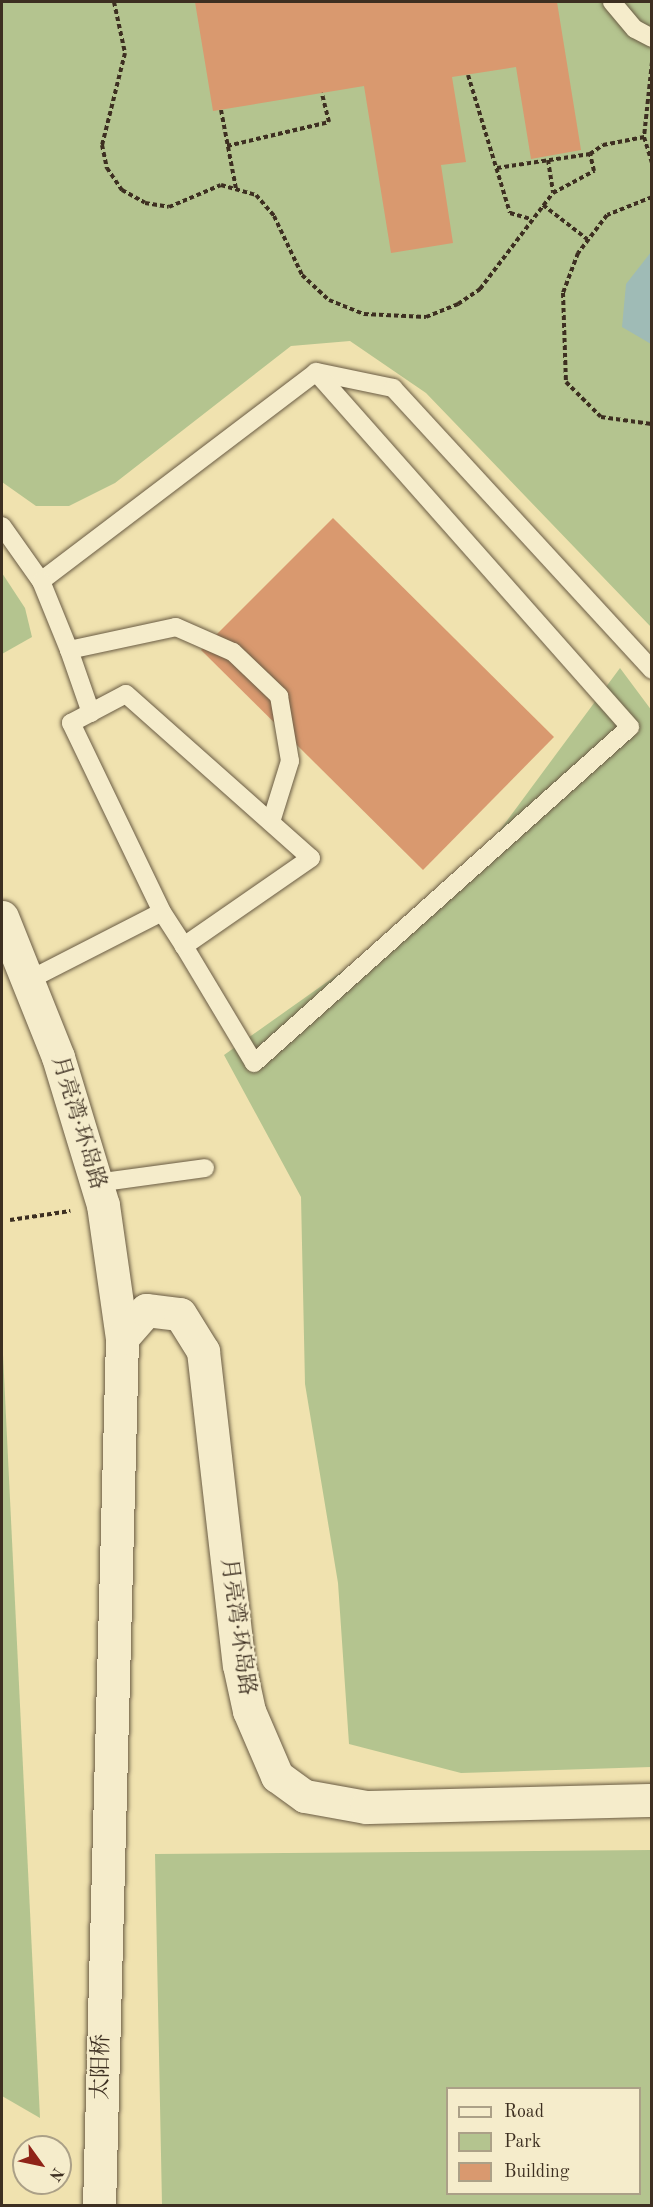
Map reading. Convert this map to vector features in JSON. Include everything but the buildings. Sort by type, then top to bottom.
[{"type":"street","name":"月亮湾·环岛路","points":[[2,917],[29,980],[100,1194],[122,1338],[105,1929]]},
{"type":"street","name":"月亮湾·环岛路","points":[[122,1338],[146,1310],[158,1308],[180,1314],[197,1334],[206,1367],[243,1688],[267,1756],[289,1786],[325,1802],[366,1806],[651,1800]]},
{"type":"street","name":"太阳桥","points":[[99,2205],[105,1929]]},
{"type":"lane","points":[[612,2],[635,29],[651,38]]},
{"type":"lane","points":[[184,946],[311,858],[126,694],[71,723],[162,912],[254,1063],[630,727],[316,372]]},
{"type":"lane","points":[[41,581],[316,372],[393,388],[651,670]]},
{"type":"lane","points":[[2,526],[41,581],[91,712]]},
{"type":"lane","points":[[69,650],[176,627],[233,652],[279,696],[290,761],[271,822]]},
{"type":"lane","points":[[29,980],[162,912]]},
{"type":"lane","points":[[100,1194],[205,1168]]},
{"type":"path","points":[[114,2],[125,52],[102,145],[107,168],[122,190],[145,203],[169,207],[221,185],[256,195],[274,216],[302,275],[329,300],[393,317],[426,317],[458,304],[480,289],[553,193],[594,171],[590,154]]},
{"type":"path","points":[[651,62],[644,137],[651,164]]},
{"type":"path","points":[[468,75],[510,213],[531,219]]},
{"type":"path","points":[[227,146],[328,122],[322,93]]},
{"type":"path","points":[[221,110],[236,189]]},
{"type":"path","points":[[496,168],[590,154],[603,145],[644,137]]},
{"type":"path","points":[[548,160],[553,193]]},
{"type":"path","points":[[651,197],[607,214],[587,239],[563,293],[566,382],[601,417],[651,424]]},
{"type":"path","points":[[543,205],[587,239]]},
{"type":"path","points":[[10,1220],[100,1194]]},
{"type":"green space","points":[[2,2],[651,2],[651,627],[426,393],[350,341],[291,346],[115,483],[69,506],[36,506],[2,482]]},
{"type":"green space","points":[[2,573],[25,608],[32,637],[2,654]]},
{"type":"green space","points":[[620,668],[652,711],[651,1767],[461,1773],[349,1744],[338,1583],[305,1384],[301,1197],[224,1055],[454,892]]},
{"type":"green space","points":[[2,1334],[40,2118],[2,2096]]},
{"type":"green space","points":[[651,1850],[651,2205],[162,2205],[155,1854]]},
{"type":"water","points":[[651,252],[651,344],[622,327],[626,284]]}]
